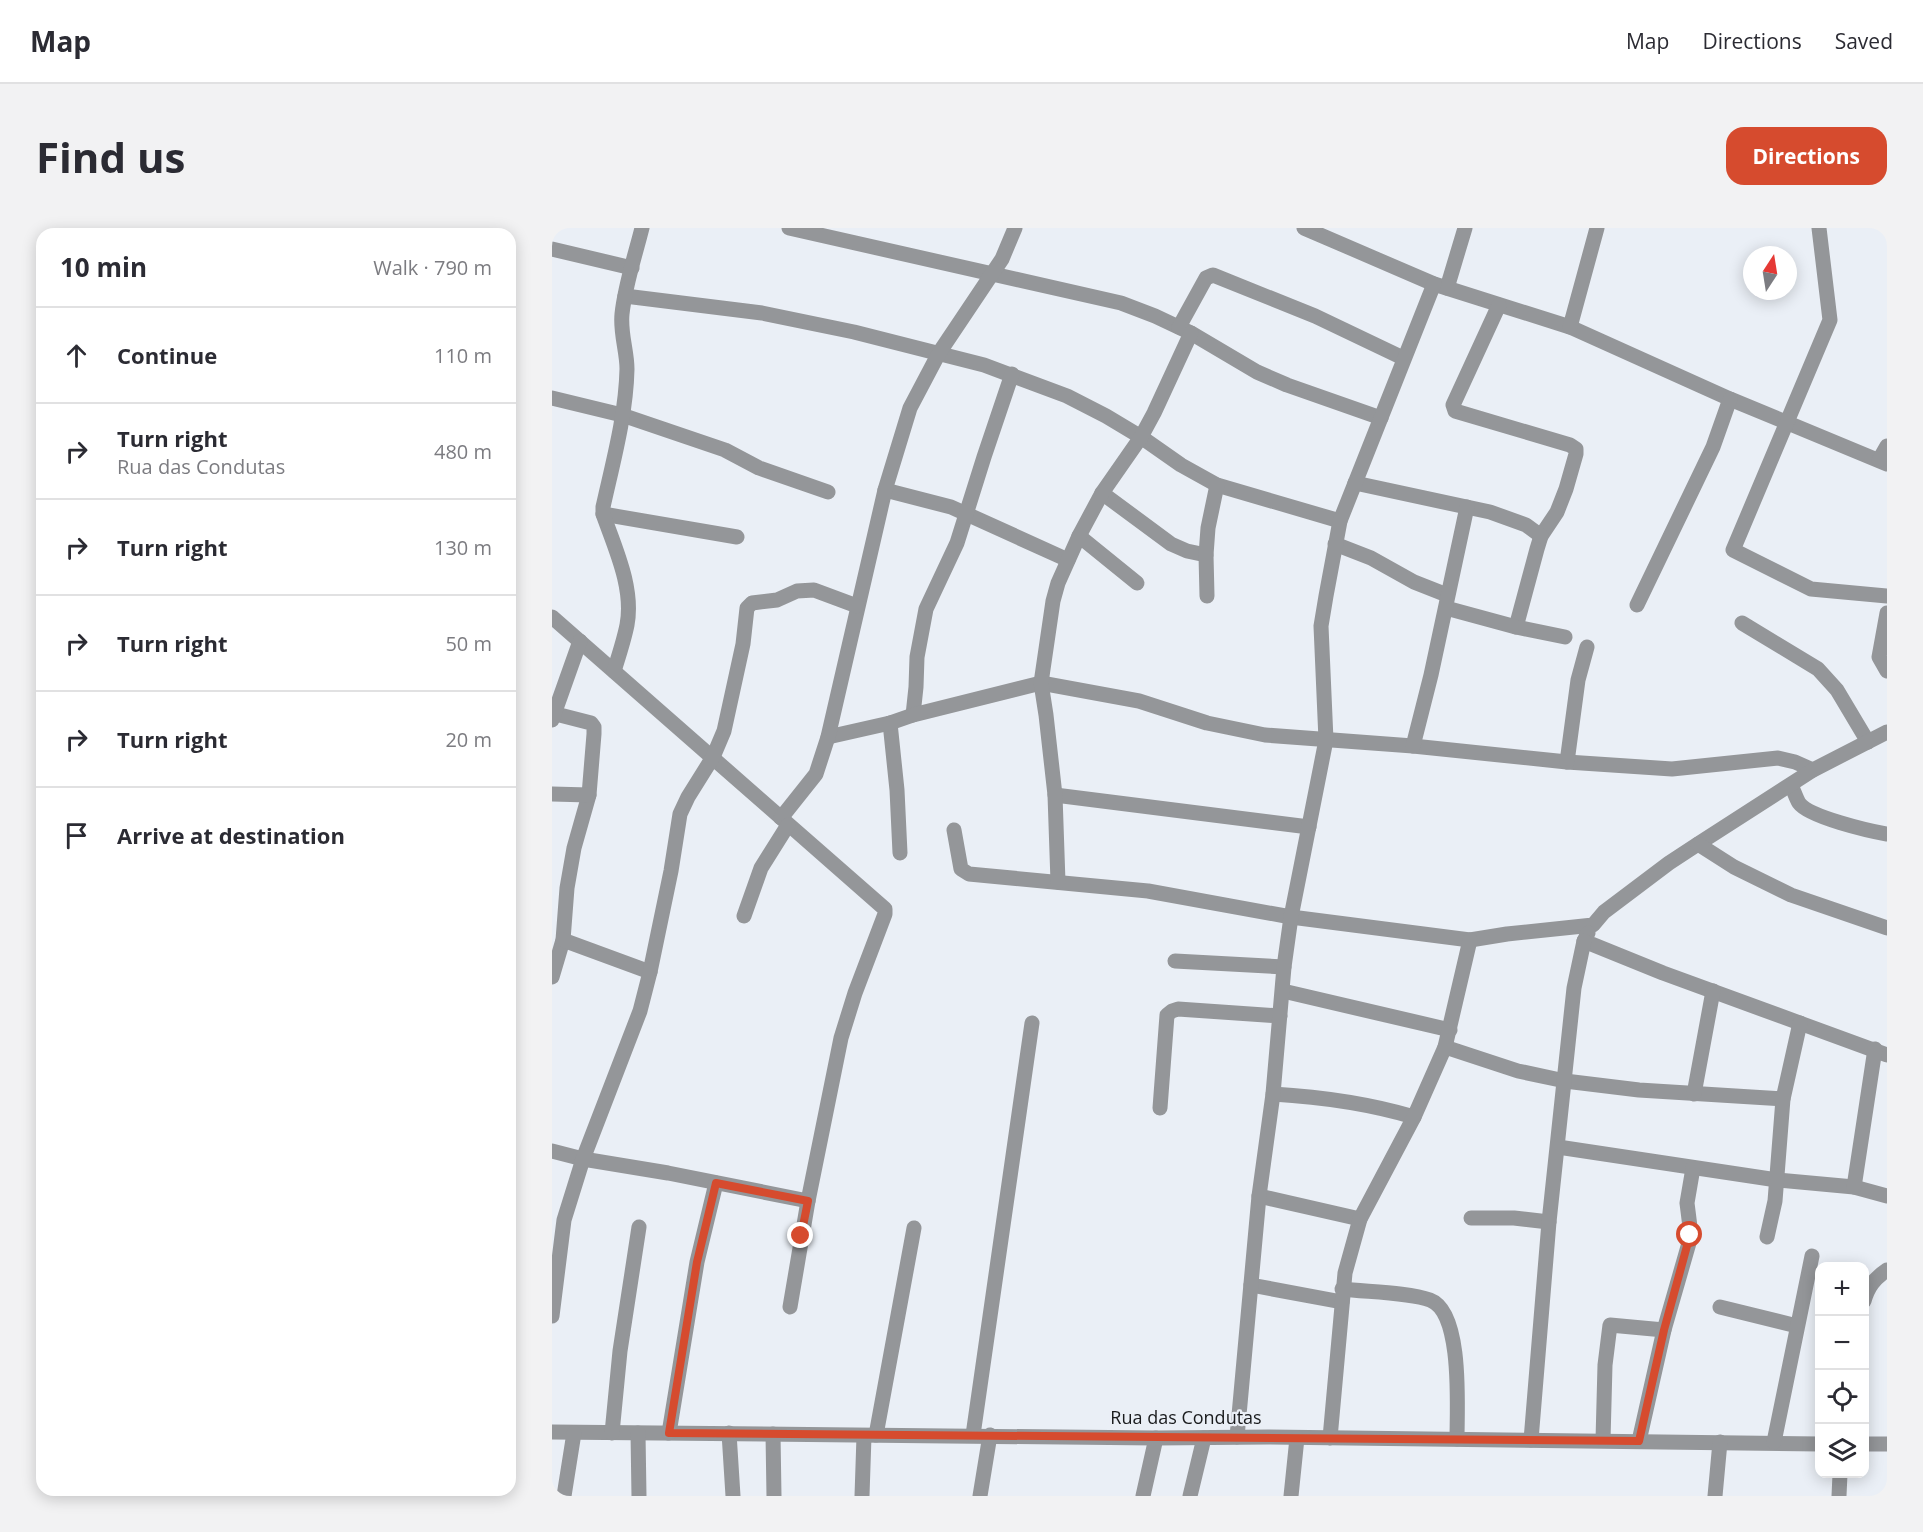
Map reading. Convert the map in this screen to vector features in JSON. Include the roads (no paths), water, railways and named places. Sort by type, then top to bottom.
[{"type":"street","points":[[614,670],[628,623],[627,596],[623,571],[603,514],[603,507],[622,415],[627,368],[622,334],[625,296],[642,228]]},
{"type":"street","points":[[789,228],[813,231],[1121,303],[1185,330],[1257,372],[1287,386],[1381,418]]},
{"type":"street","points":[[744,916],[761,868],[784,821],[816,774],[828,736],[885,490],[910,408],[939,353],[1002,259],[1015,228]]},
{"type":"street","points":[[1304,228],[1441,286],[1570,327],[1730,399],[1883,462],[1887,446]]},
{"type":"street","points":[[1237,1437],[1259,1196],[1273,1094],[1284,967],[1291,916],[1326,740],[1322,626],[1335,544],[1340,521],[1403,358],[1441,286],[1465,228]]},
{"type":"street","points":[[1570,327],[1597,228]]},
{"type":"street","points":[[1819,228],[1830,320],[1733,550],[1811,589],[1887,596]]},
{"type":"street","points":[[552,249],[632,268]]},
{"type":"street","points":[[1058,882],[1055,795],[1041,683],[1053,601],[1079,536],[1102,494],[1154,413],[1206,278],[1213,275],[1315,316],[1403,358]]},
{"type":"street","points":[[625,296],[762,313],[854,332],[1012,374],[1067,396],[1106,416],[1141,436],[1181,465],[1217,485],[1340,521]]},
{"type":"street","points":[[1498,305],[1453,408],[1455,411],[1570,444],[1576,449],[1566,489],[1557,512],[1542,536],[1516,627]]},
{"type":"street","points":[[913,715],[917,657],[926,609],[953,553],[1012,374]]},
{"type":"street","points":[[552,398],[622,415],[725,450],[759,468],[828,492]]},
{"type":"street","points":[[1637,605],[1713,447],[1730,399]]},
{"type":"street","points":[[1355,483],[1490,512],[1526,525],[1542,536]]},
{"type":"street","points":[[1207,596],[1208,528],[1217,485]]},
{"type":"street","points":[[885,490],[943,504],[967,513],[1068,560]]},
{"type":"street","points":[[1102,494],[1171,544],[1187,552],[1206,555]]},
{"type":"street","points":[[1413,746],[1431,675],[1467,507]]},
{"type":"street","points":[[603,514],[737,537]]},
{"type":"street","points":[[1079,536],[1137,583]]},
{"type":"street","points":[[1335,544],[1371,558],[1446,602],[1516,627],[1565,637]]},
{"type":"street","points":[[552,1316],[564,1220],[583,1159],[640,1011],[671,871],[680,814],[713,757],[724,731],[743,644],[749,604],[777,600],[797,591],[814,590],[857,606]]},
{"type":"street","points":[[1887,613],[1879,657],[1887,671]]},
{"type":"street","points":[[552,617],[885,909],[841,1038],[808,1201],[790,1306]]},
{"type":"street","points":[[1742,623],[1818,669],[1837,690],[1869,742]]},
{"type":"street","points":[[552,977],[563,940],[567,888],[574,848],[589,795],[594,727],[591,723],[552,715],[580,641]]},
{"type":"street","points":[[1567,762],[1578,680],[1587,647]]},
{"type":"street","points":[[828,736],[890,723],[913,715],[1041,683],[1140,701],[1207,723],[1265,735],[1413,746],[1567,762],[1672,768],[1778,758],[1795,762],[1813,771]]},
{"type":"street","points":[[890,723],[897,790],[900,853]]},
{"type":"street","points":[[1532,1440],[1549,1221],[1574,987],[1584,941],[1604,912],[1669,863],[1813,771],[1887,732]]},
{"type":"street","points":[[1791,785],[1800,804],[1808,810],[1865,830],[1887,834]]},
{"type":"street","points":[[552,794],[589,795]]},
{"type":"street","points":[[1055,795],[1309,827]]},
{"type":"street","points":[[954,830],[961,870],[969,874],[1148,891],[1291,916],[1470,940],[1593,925]]},
{"type":"street","points":[[1698,844],[1734,867],[1791,895],[1887,928]]},
{"type":"street","points":[[563,940],[650,972]]},
{"type":"street","points":[[1330,1438],[1345,1273],[1360,1219],[1414,1117],[1445,1047],[1470,940]]},
{"type":"street","points":[[1584,941],[1884,1053],[1854,1187]]},
{"type":"street","points":[[1175,961],[1284,967]]},
{"type":"street","points":[[1283,991],[1449,1030]]},
{"type":"street","points":[[1694,1094],[1713,991]]},
{"type":"street","points":[[1160,1108],[1167,1016],[1172,1011],[1178,1009],[1281,1016]]},
{"type":"street","points":[[973,1435],[1032,1023]]},
{"type":"street","points":[[1767,1237],[1775,1201],[1783,1099],[1800,1023]]},
{"type":"street","points":[[1445,1047],[1518,1071],[1564,1081],[1694,1094],[1783,1099]]},
{"type":"street","points":[[1273,1094],[1337,1099],[1414,1117]]},
{"type":"street","points":[[1558,1148],[1777,1180],[1854,1187],[1887,1196]]},
{"type":"street","points":[[552,1151],[583,1159],[668,1173],[808,1201]]},
{"type":"street","points":[[1639,1441],[1664,1330],[1689,1243],[1687,1203],[1693,1168]]},
{"type":"street","points":[[669,1433],[697,1262],[716,1183]]},
{"type":"street","points":[[1259,1196],[1360,1219]]},
{"type":"street","points":[[1471,1218],[1549,1221]]},
{"type":"street","points":[[612,1433],[639,1227]]},
{"type":"street","points":[[862,1496],[870,1435],[914,1228]]},
{"type":"street","points":[[1774,1442],[1812,1256]]},
{"type":"street","points":[[1869,1287],[1887,1270]]},
{"type":"street","points":[[1251,1285],[1342,1296],[1414,1296],[1431,1300],[1442,1307],[1448,1321],[1457,1363],[1457,1439]]},
{"type":"street","points":[[1720,1307],[1797,1326]]},
{"type":"street","points":[[1603,1440],[1605,1365],[1610,1325],[1664,1330]]},
{"type":"street","name":"Rua das Condutas","points":[[552,1432],[1603,1440],[1815,1444]]},
{"type":"street","points":[[564,1496],[574,1433]]},
{"type":"street","points":[[638,1433],[639,1496]]},
{"type":"street","points":[[729,1433],[733,1496]]},
{"type":"street","points":[[772,1434],[774,1496]]},
{"type":"street","points":[[980,1496],[990,1435]]},
{"type":"street","points":[[1143,1496],[1156,1438]]},
{"type":"street","points":[[1191,1496],[1204,1438]]},
{"type":"street","points":[[1291,1496],[1297,1438]]},
{"type":"street","points":[[1716,1496],[1720,1442]]},
{"type":"street","points":[[1869,1444],[1887,1444]]},
{"type":"street","points":[[1839,1496],[1840,1478]]}]
